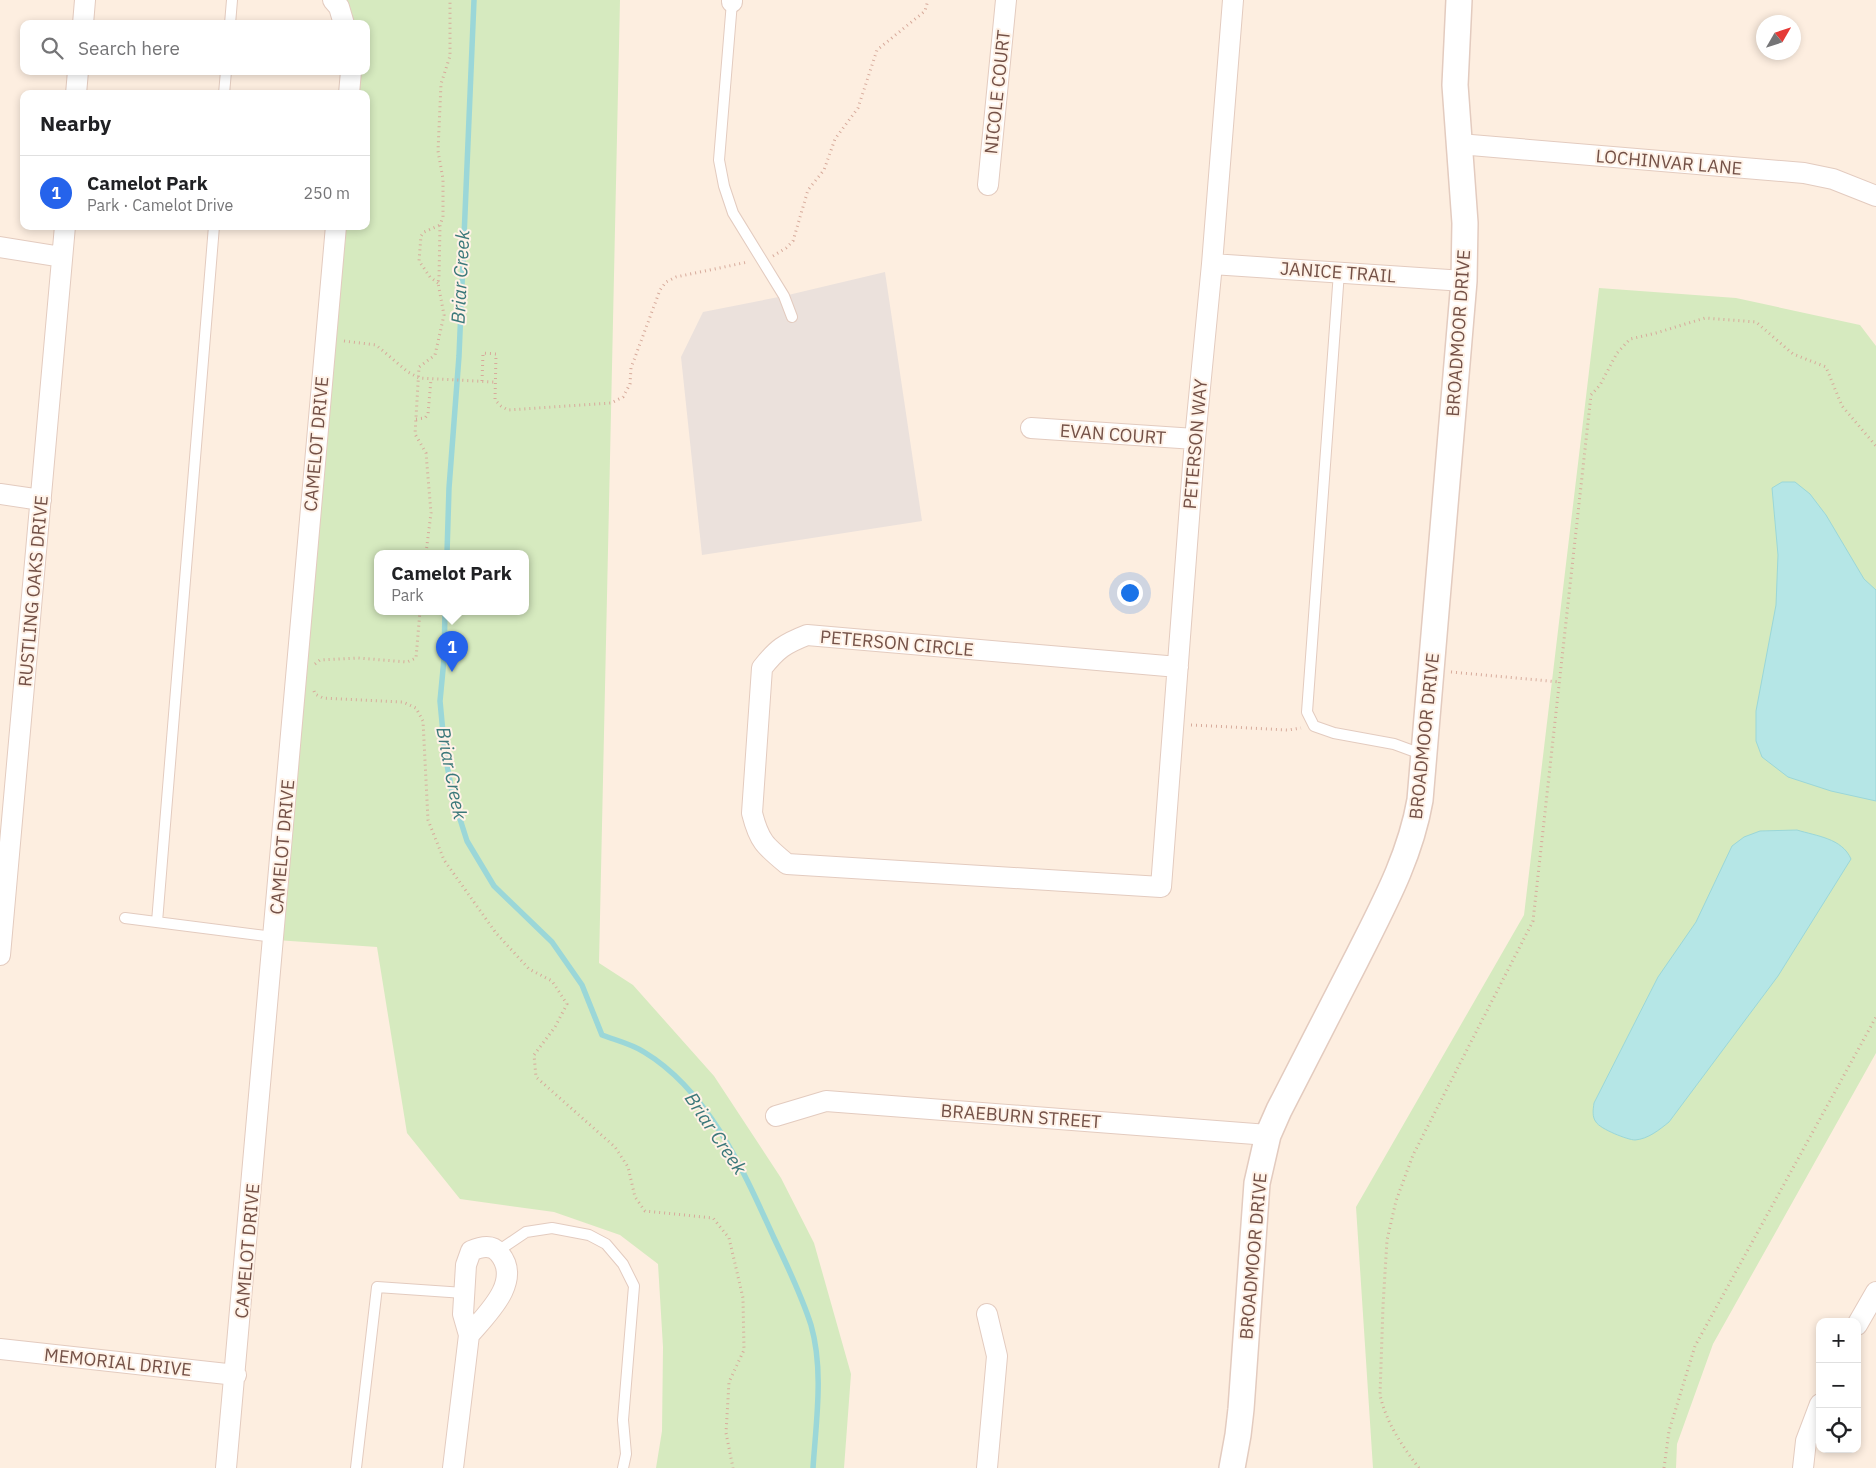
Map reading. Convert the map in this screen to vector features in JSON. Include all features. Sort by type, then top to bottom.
[{"type":"street","points":[[83,20],[85,0]]},
{"type":"street","points":[[333,0],[339,7],[343,20]]},
{"type":"street","name":"NICOLE COURT","points":[[988,185],[1006,0]]},
{"type":"street","name":"PETERSON WAY","points":[[1161,888],[1195,439],[1212,264],[1233,0]]},
{"type":"street","name":"BROADMOOR DRIVE","points":[[1232,1468],[1241,1410],[1256,1192],[1268,1135],[1384,906],[1400,870],[1416,822],[1424,755],[1464,281],[1465,223],[1456,85],[1459,0]]},
{"type":"street","points":[[76,90],[78,75]]},
{"type":"street","points":[[349,90],[351,75]]},
{"type":"street","name":"LOCHINVAR LANE","points":[[1459,144],[1804,173],[1833,179],[1876,196]]},
{"type":"street","name":"RUSTLING OAKS DRIVE","points":[[0,955],[65,230]]},
{"type":"street","name":"CAMELOT DRIVE","points":[[226,1468],[236,1375],[336,230]]},
{"type":"street","points":[[0,247],[62,257]]},
{"type":"street","name":"JANICE TRAIL","points":[[1212,264],[1464,281]]},
{"type":"street","name":"EVAN COURT","points":[[1031,428],[1195,439]]},
{"type":"street","points":[[0,494],[41,500]]},
{"type":"street","name":"PETERSON CIRCLE","points":[[1161,888],[788,864],[769,849],[757,833],[752,813],[762,668],[777,650],[807,635],[1178,667]]},
{"type":"street","name":"BRAEBURN STREET","points":[[776,1116],[826,1101],[1268,1135]]},
{"type":"street","points":[[453,1468],[469,1335],[463,1314],[466,1265],[471,1251],[483,1246],[498,1251],[506,1262],[505,1288],[494,1306],[469,1335]]},
{"type":"street","points":[[1861,1318],[1876,1292]]},
{"type":"street","points":[[987,1314],[998,1356],[988,1468]]},
{"type":"street","name":"MEMORIAL DRIVE","points":[[0,1349],[236,1375]]},
{"type":"street","points":[[1803,1468],[1806,1441],[1818,1408]]},
{"type":"lane","points":[[230,20],[232,0]]},
{"type":"lane","points":[[732,1],[719,160],[724,186],[733,213],[784,296],[792,317]]},
{"type":"lane","points":[[224,90],[226,75]]},
{"type":"lane","points":[[157,922],[214,230]]},
{"type":"lane","points":[[1339,272],[1307,712],[1314,726],[1334,733],[1394,744],[1424,755]]},
{"type":"lane","points":[[125,918],[274,937]]},
{"type":"lane","points":[[498,1251],[526,1232],[552,1228],[589,1235],[606,1244],[623,1264],[634,1286],[622,1420],[626,1454],[623,1468]]},
{"type":"lane","points":[[356,1468],[377,1287],[464,1293]]},
{"type":"path","points":[[426,550],[431,513],[426,453],[415,434],[419,367],[435,355],[444,315],[438,283],[440,225],[443,216],[443,179],[438,151],[441,84],[450,56],[450,0]]},
{"type":"path","points":[[482,381],[484,353],[496,354],[494,400],[508,410],[611,403],[623,396],[630,384],[631,368],[660,290],[666,282],[676,277],[778,254],[793,241],[808,190],[824,170],[836,139],[858,108],[877,50],[925,11],[928,0]]},
{"type":"path","points":[[438,283],[430,277],[419,261],[421,236],[424,232],[440,225]]},
{"type":"path","points":[[1419,1468],[1391,1426],[1383,1409],[1380,1395],[1387,1240],[1396,1201],[1413,1155],[1533,921],[1591,395],[1600,384],[1617,353],[1630,339],[1656,334],[1705,318],[1756,322],[1793,354],[1826,367],[1842,406],[1876,446]]},
{"type":"path","points":[[325,340],[376,345],[418,378],[494,382]]},
{"type":"path","points":[[416,419],[425,418],[428,414],[431,378]]},
{"type":"path","points":[[313,666],[320,660],[358,658],[407,662],[416,658],[420,615]]},
{"type":"path","points":[[1431,670],[1560,682]]},
{"type":"path","points":[[311,685],[315,694],[323,698],[403,702],[416,708],[423,721],[428,820],[444,860],[496,933],[529,969],[552,981],[567,1004],[555,1026],[534,1055],[536,1077],[615,1147],[628,1167],[635,1197],[645,1211],[713,1218],[729,1238],[743,1298],[744,1315],[744,1350],[729,1382],[726,1433],[733,1468]]},
{"type":"path","points":[[1173,724],[1288,730],[1314,726]]},
{"type":"path","points":[[1664,1468],[1669,1432],[1695,1346],[1876,1017]]},
{"type":"shaded area","points":[[885,272],[922,521],[702,555],[681,357],[703,312],[784,296]]},
{"type":"green space","points":[[333,0],[620,0],[599,963],[633,985],[714,1076],[781,1178],[814,1243],[851,1374],[844,1468],[656,1468],[662,1431],[663,1347],[658,1264],[620,1235],[554,1212],[460,1199],[407,1133],[377,947],[276,940],[338,230],[370,230],[370,90],[349,90],[351,75],[370,75],[370,20],[342,20]]},
{"type":"green space","points":[[1599,288],[1736,298],[1860,325],[1876,346],[1876,1053],[1713,1344],[1677,1444],[1676,1468],[1373,1468],[1356,1207],[1524,915]]},
{"type":"water","points":[[1782,482],[1795,482],[1810,494],[1826,515],[1864,579],[1876,590],[1876,801],[1831,791],[1788,777],[1762,757],[1756,741],[1756,711],[1776,605],[1778,555],[1772,488]]},
{"type":"water","points":[[1797,830],[1835,842],[1847,852],[1851,859],[1778,976],[1669,1122],[1649,1136],[1635,1140],[1603,1128],[1594,1118],[1594,1103],[1658,977],[1696,922],[1732,846],[1744,837],[1760,831]]},
{"type":"waterway","name":"Briar Creek","points":[[447,550],[449,488],[459,356],[474,0]]},
{"type":"waterway","name":"Briar Creek","points":[[445,615],[444,659],[440,701],[445,754],[453,797],[467,841],[494,886],[552,942],[582,985],[602,1035],[639,1049],[667,1068],[688,1088],[706,1111],[737,1160],[789,1270],[811,1325],[815,1342],[818,1378],[813,1468]]},
{"type":"place","name":"Camelot Park","points":[[452,672]]}]
